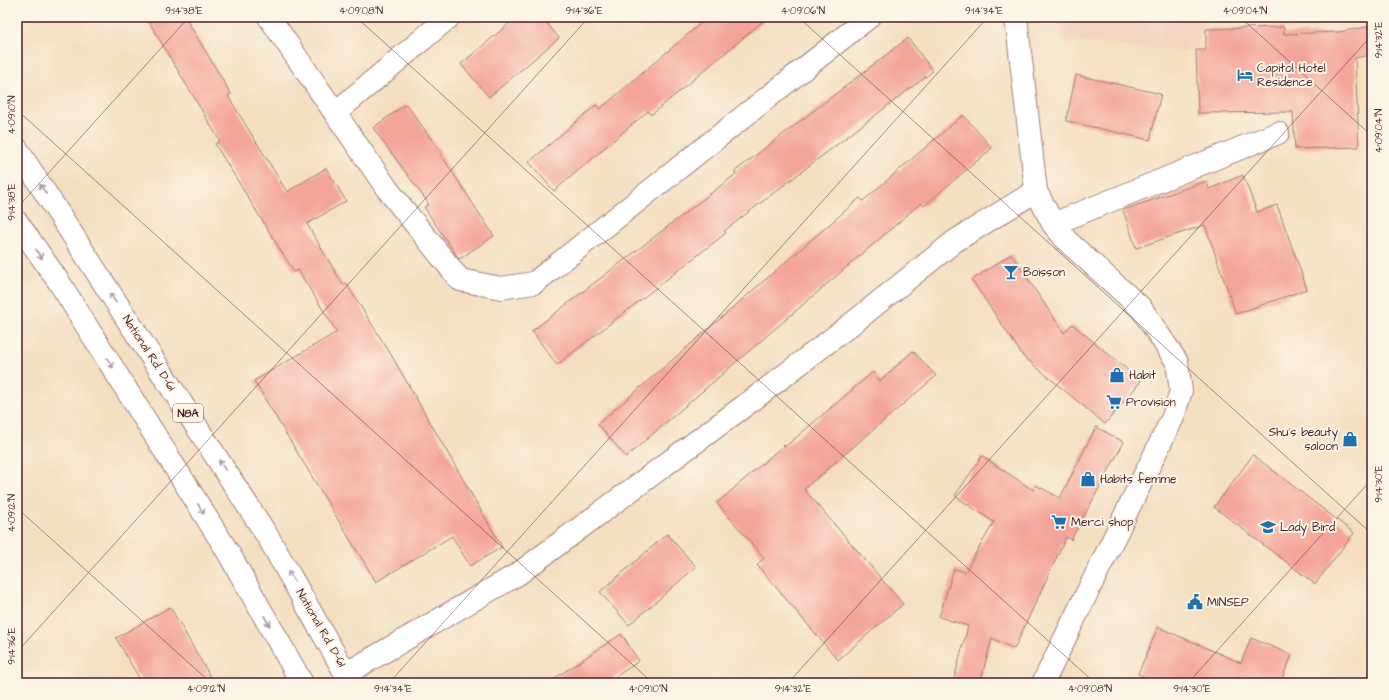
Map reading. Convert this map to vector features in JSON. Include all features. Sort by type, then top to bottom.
[{"type":"main road","points":[[269,17],[388,190],[460,280],[501,288],[534,283],[869,17]]},
{"type":"main road","points":[[335,113],[449,17]]},
{"type":"main road","points":[[1016,17],[1036,191],[1053,224],[1068,242],[1141,308],[1177,362],[1181,391],[1173,417],[1043,683]]},
{"type":"main road","points":[[1053,224],[1278,132]]},
{"type":"main road","name":"National Rd. D-61","points":[[17,149],[268,537],[349,678]]},
{"type":"main road","points":[[349,678],[518,574],[755,398],[854,322],[955,241],[1036,191]]},
{"type":"main road","points":[[17,222],[59,282],[228,552],[302,683]]},
{"type":"shaded area","points":[[1060,17],[1372,17],[1372,20],[1206,21],[1195,52],[1062,41]]},
{"type":"building","points":[[146,17],[185,17],[231,94],[228,96],[287,192],[326,168],[346,201],[307,224],[343,285],[346,283],[393,358],[502,547],[470,566],[452,536],[376,582],[254,381],[337,332],[298,270],[294,272],[215,144],[220,141]]},
{"type":"building","points":[[517,17],[542,17],[559,38],[489,97],[461,64]]},
{"type":"building","points":[[708,17],[768,17],[651,115],[648,111],[554,191],[529,162],[596,105],[600,109]]},
{"type":"building","points":[[1372,26],[1372,55],[1355,58],[1359,147],[1295,149],[1293,112],[1198,113],[1196,50],[1206,50],[1206,29],[1284,27],[1284,34],[1339,32]]},
{"type":"building","points":[[908,38],[933,71],[724,231],[726,233],[557,365],[532,331],[736,174],[734,172]]},
{"type":"building","points":[[1076,75],[1161,94],[1150,140],[1066,121]]},
{"type":"building","points":[[406,104],[441,152],[440,153],[494,236],[459,259],[424,207],[429,204],[373,128]]},
{"type":"building","points":[[963,115],[992,148],[924,206],[921,203],[626,457],[598,424],[860,198],[863,201]]},
{"type":"building","points":[[1243,175],[1257,212],[1277,205],[1307,289],[1236,314],[1205,225],[1136,248],[1123,210],[1207,181],[1209,189]]},
{"type":"building","points":[[1011,254],[1064,333],[1072,324],[1141,381],[1105,424],[1023,356],[972,280]]},
{"type":"building","points":[[913,351],[936,376],[804,489],[903,604],[838,660],[757,565],[764,558],[717,503],[784,445],[785,447],[873,372],[880,381]]},
{"type":"building","points":[[1096,427],[1124,442],[1071,540],[1066,537],[1014,649],[992,638],[980,683],[953,683],[968,626],[939,617],[954,569],[965,572],[994,522],[955,496],[982,456],[1033,490],[1036,485],[1060,498]]},
{"type":"building","points":[[1253,455],[1354,533],[1315,584],[1214,507]]},
{"type":"building","points":[[667,534],[696,567],[629,625],[600,592]]},
{"type":"building","points":[[170,607],[214,683],[142,683],[116,638]]},
{"type":"building","points":[[1158,627],[1241,663],[1251,638],[1292,655],[1281,681],[1286,683],[1159,683],[1138,674]]},
{"type":"building","points":[[621,634],[639,661],[606,683],[548,683]]},
{"type":"place","name":"Capitol Hotel Residence","points":[[1245,75]]},
{"type":"place","name":"Boisson","points":[[1011,272]]},
{"type":"place","name":"Habit","points":[[1117,375]]},
{"type":"place","name":"Provision","points":[[1114,402]]},
{"type":"place","name":"Shu's beauty saloon","points":[[1350,439]]},
{"type":"place","name":"Habits femme","points":[[1088,479]]},
{"type":"place","name":"Merci shop","points":[[1059,522]]},
{"type":"place","name":"Lady Bird","points":[[1268,527]]},
{"type":"place","name":"MINSEP","points":[[1195,602]]}]
